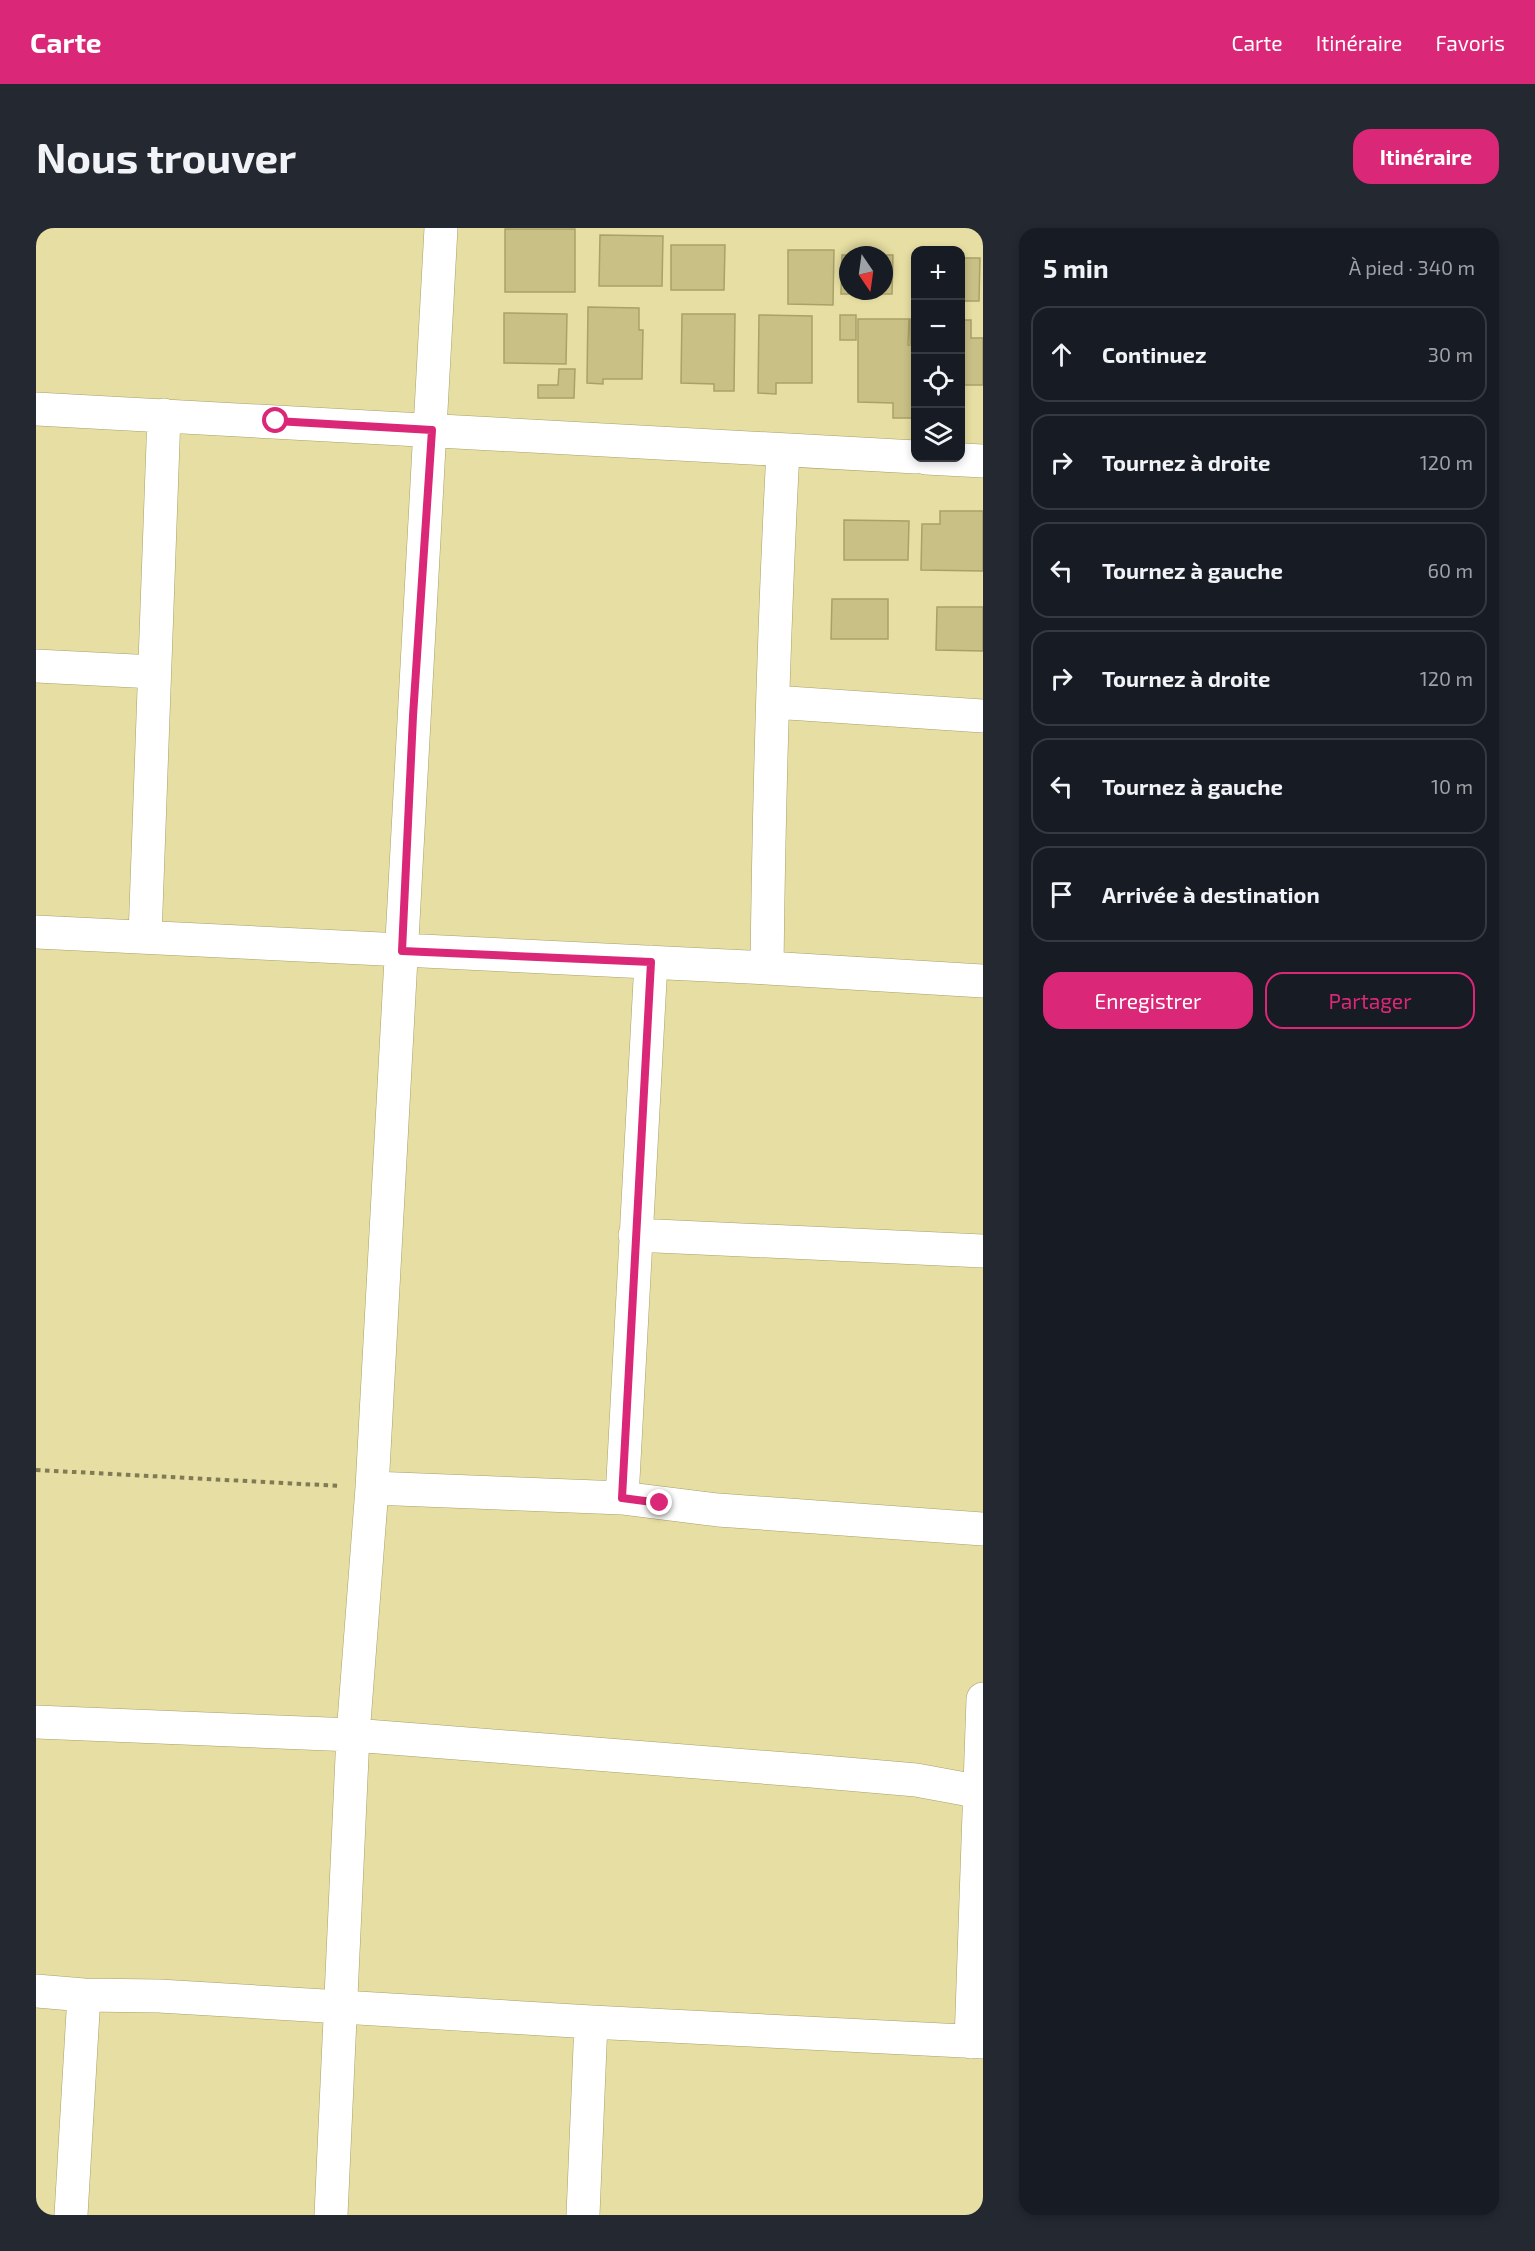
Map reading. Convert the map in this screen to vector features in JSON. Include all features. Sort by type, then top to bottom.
[{"type":"street","points":[[331,2215],[353,1735],[372,1488],[413,716],[432,430],[441,228]]},
{"type":"street","points":[[36,409],[911,457]]},
{"type":"street","points":[[145,937],[164,415]]},
{"type":"street","points":[[767,968],[773,702],[783,451]]},
{"type":"street","points":[[965,460],[983,461]]},
{"type":"street","points":[[36,666],[154,672]]},
{"type":"street","points":[[773,702],[983,716]]},
{"type":"street","points":[[36,932],[767,968],[983,981]]},
{"type":"street","points":[[622,1498],[651,962]]},
{"type":"street","points":[[635,1234],[983,1251]]},
{"type":"street","points":[[372,1488],[622,1498],[718,1510],[983,1529]]},
{"type":"street","points":[[36,1991],[977,2042],[983,1699]]},
{"type":"street","points":[[36,1722],[353,1735],[916,1780],[981,1792]]},
{"type":"street","points":[[71,2215],[84,1995]]},
{"type":"street","points":[[583,2215],[591,2022]]},
{"type":"path","points":[[36,1470],[372,1488]]},
{"type":"building","points":[[505,229],[575,229],[575,292],[505,292]]},
{"type":"building","points":[[600,235],[663,236],[662,286],[599,286]]},
{"type":"building","points":[[671,245],[725,245],[724,290],[671,290]]},
{"type":"building","points":[[788,250],[834,250],[833,305],[788,304]]},
{"type":"building","points":[[965,258],[980,258],[979,301],[965,301]]},
{"type":"building","points":[[588,307],[639,308],[639,330],[643,330],[642,379],[603,379],[603,384],[587,383]]},
{"type":"building","points":[[504,313],[567,314],[566,364],[504,363]]},
{"type":"building","points":[[682,314],[735,314],[734,391],[714,391],[714,384],[681,383]]},
{"type":"building","points":[[759,315],[812,316],[812,383],[776,383],[776,394],[758,393]]},
{"type":"building","points":[[840,315],[856,315],[856,340],[840,340]]},
{"type":"building","points":[[858,319],[909,319],[911,418],[893,418],[893,403],[858,402]]},
{"type":"building","points":[[910,319],[911,319],[911,343]]},
{"type":"building","points":[[965,320],[971,320],[971,338],[983,338],[983,385],[965,385]]},
{"type":"building","points":[[559,369],[575,369],[574,398],[538,398],[538,385],[558,385]]},
{"type":"building","points":[[940,511],[983,511],[983,571],[921,570],[922,524],[940,524]]},
{"type":"building","points":[[844,520],[909,521],[908,560],[844,560]]},
{"type":"building","points":[[832,599],[888,599],[888,639],[831,639]]},
{"type":"building","points":[[937,607],[983,607],[983,651],[936,650]]},
{"type":"route","points":[[276,421],[432,430],[413,716],[402,951],[651,962],[622,1498],[660,1503]]}]
